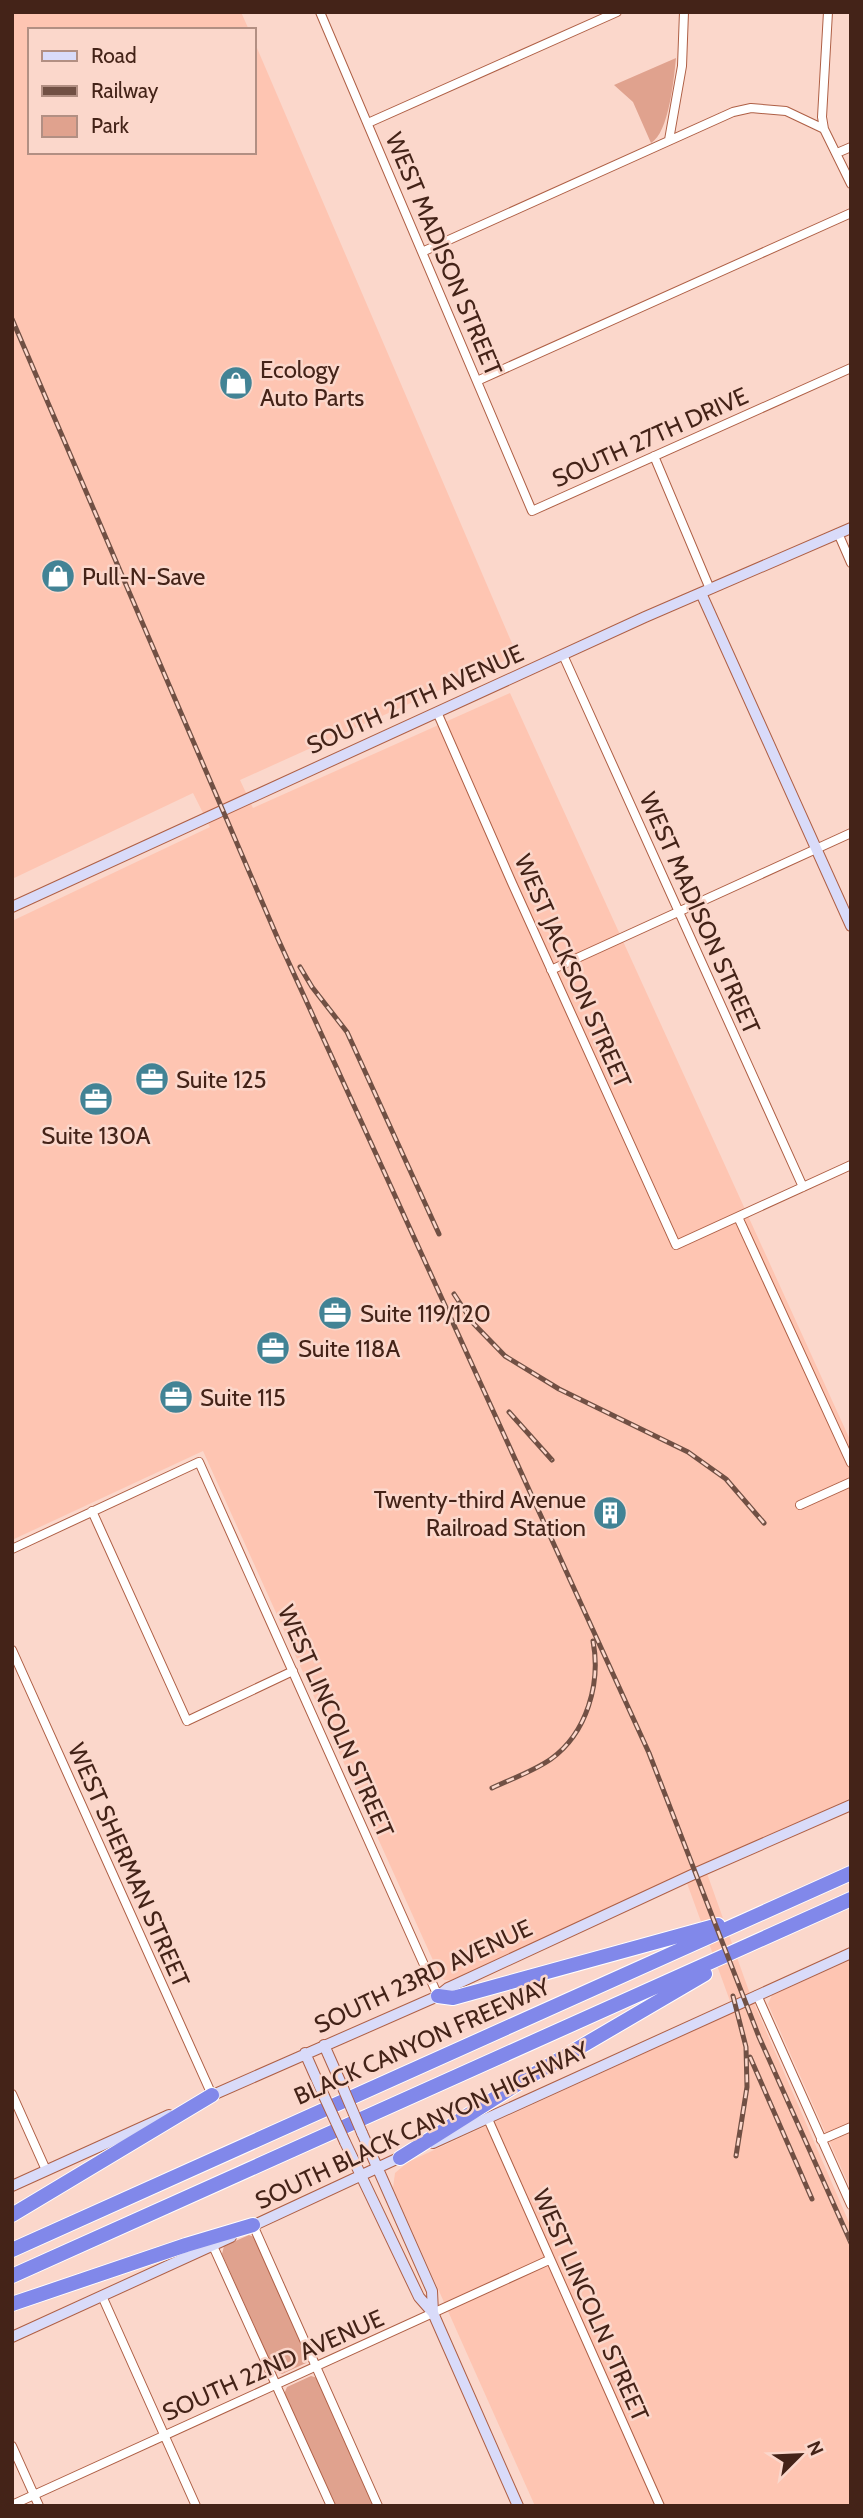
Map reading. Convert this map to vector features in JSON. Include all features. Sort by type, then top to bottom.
[{"type":"highway","name":"BLACK CANYON FREEWAY","points":[[12,2250],[851,1873]]},
{"type":"highway","name":"BLACK CANYON FREEWAY","points":[[12,2276],[851,1899]]},
{"type":"highway","points":[[438,1996],[453,1998],[773,1908]]},
{"type":"highway","points":[[400,2158],[524,2080],[765,1938]]},
{"type":"highway","points":[[12,2215],[212,2095]]},
{"type":"highway","points":[[12,2304],[253,2225]]},
{"type":"main road","name":"SOUTH 27TH AVENUE","points":[[12,907],[563,655],[851,528]]},
{"type":"main road","points":[[705,591],[851,926]]},
{"type":"main road","name":"SOUTH 23RD AVENUE","points":[[12,2186],[305,2053],[438,1996],[448,1988],[851,1805]]},
{"type":"main road","name":"SOUTH BLACK CANYON HIGHWAY","points":[[12,2337],[851,1953]]},
{"type":"main road","points":[[324,2045],[432,2291],[433,2313]]},
{"type":"main road","points":[[305,2053],[419,2297],[433,2313],[518,2506]]},
{"type":"street","name":"WEST MADISON STREET","points":[[320,12],[532,511]]},
{"type":"street","points":[[368,123],[617,12]]},
{"type":"street","points":[[669,141],[682,66],[684,12]]},
{"type":"street","points":[[828,12],[822,102],[824,129],[851,184]]},
{"type":"street","points":[[422,252],[733,112],[751,108],[786,111],[824,129]]},
{"type":"street","points":[[838,153],[851,147]]},
{"type":"street","points":[[477,381],[851,213]]},
{"type":"street","name":"SOUTH 27TH DRIVE","points":[[532,511],[851,368]]},
{"type":"street","points":[[654,456],[705,591]]},
{"type":"street","points":[[838,533],[851,563]]},
{"type":"street","name":"WEST MADISON STREET","points":[[563,655],[803,1187]]},
{"type":"street","name":"WEST JACKSON STREET","points":[[437,712],[676,1245],[738,1217]]},
{"type":"street","points":[[551,970],[851,833]]},
{"type":"street","points":[[851,1165],[738,1217],[851,1463]]},
{"type":"street","name":"WEST LINCOLN STREET","points":[[92,1510],[199,1462],[438,1996]]},
{"type":"street","points":[[800,1505],[851,1482]]},
{"type":"street","points":[[12,1549],[92,1510],[187,1721],[293,1671]]},
{"type":"street","name":"WEST SHERMAN STREET","points":[[12,1650],[212,2095]]},
{"type":"street","points":[[757,1995],[851,2205]]},
{"type":"street","points":[[12,2094],[46,2170]]},
{"type":"street","name":"WEST LINCOLN STREET","points":[[488,2119],[660,2506]]},
{"type":"street","points":[[821,2140],[851,2127]]},
{"type":"street","points":[[253,2225],[378,2506]]},
{"type":"street","points":[[213,2246],[331,2506]]},
{"type":"street","name":"SOUTH 22ND AVENUE","points":[[12,2505],[549,2260]]},
{"type":"street","points":[[102,2296],[196,2506]]},
{"type":"street","points":[[12,2446],[39,2506]]},
{"type":"shaded area","points":[[12,12],[241,12],[248,28],[28,28],[28,154],[256,154],[256,46],[517,655],[240,780],[253,808],[510,693],[851,1442],[851,1798],[704,1865],[750,1994],[851,2227],[851,2506],[535,2506],[393,2188],[395,2173],[408,2162],[734,2012],[684,1875],[451,1980],[445,1980],[441,1978],[203,1451],[12,1540],[12,921],[210,827],[193,793],[12,879]]},
{"type":"shaded area","points":[[851,1960],[851,2190],[768,2004],[772,1995]]},
{"type":"green space","points":[[676,58],[666,117],[657,137],[651,143],[633,102],[614,85]]},
{"type":"green space","points":[[249,2235],[254,2237],[309,2357],[306,2363],[282,2374],[275,2372],[222,2254],[224,2246]]},
{"type":"green space","points":[[311,2376],[318,2378],[375,2506],[335,2506],[284,2394],[287,2387]]},
{"type":"railway","points":[[12,319],[278,939],[649,1753],[759,2037],[851,2243]]},
{"type":"railway","points":[[300,967],[347,1032],[439,1234]]},
{"type":"railway","points":[[454,1294],[473,1323],[505,1356],[559,1389],[688,1452],[726,1479],[764,1523]]},
{"type":"railway","points":[[509,1412],[552,1460]]},
{"type":"railway","points":[[492,1788],[551,1759],[574,1736],[593,1690],[593,1641]]},
{"type":"railway","points":[[733,1996],[746,2047],[747,2087],[736,2156]]},
{"type":"railway","points":[[750,2057],[812,2199]]},
{"type":"place","name":"Ecology Auto Parts","points":[[236,383]]},
{"type":"place","name":"Pull-N-Save","points":[[58,576]]},
{"type":"place","name":"Suite 125","points":[[152,1079]]},
{"type":"place","name":"Suite 130A","points":[[96,1099]]},
{"type":"place","name":"Suite 119/120","points":[[335,1313]]},
{"type":"place","name":"Suite 118A","points":[[273,1348]]},
{"type":"place","name":"Suite 115","points":[[176,1397]]},
{"type":"place","name":"Twenty-third Avenue Railroad Station","points":[[610,1513]]}]
